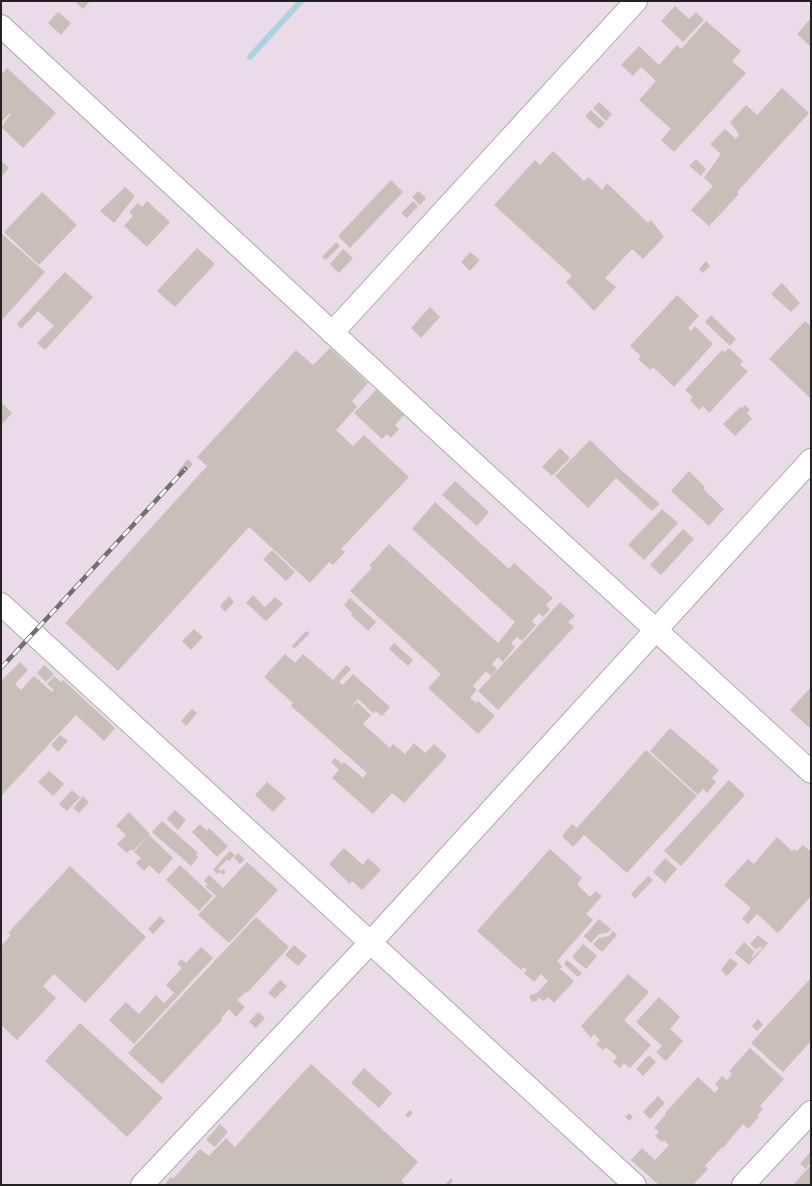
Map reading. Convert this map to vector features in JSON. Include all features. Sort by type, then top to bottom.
[{"type":"lane","points":[[332,333],[636,1]]},
{"type":"lane","points":[[5,37],[332,333],[811,772]]},
{"type":"lane","points":[[142,1185],[370,943],[811,460]]},
{"type":"lane","points":[[1,604],[635,1185]]},
{"type":"lane","points":[[742,1185],[811,1112]]},
{"type":"shaded area","points":[[1,1],[811,1],[811,1185],[1,1185]]},
{"type":"building","points":[[74,1],[90,1],[83,9]]},
{"type":"building","points":[[675,6],[689,19],[696,12],[704,20],[683,42],[661,21]]},
{"type":"building","points":[[58,12],[71,23],[61,35],[48,23]]},
{"type":"building","points":[[811,18],[811,47],[797,34]]},
{"type":"building","points":[[706,21],[741,51],[732,61],[746,73],[674,152],[661,140],[671,129],[639,100],[656,81],[641,67],[633,76],[621,65],[639,46],[659,65],[677,45],[681,49]]},
{"type":"building","points":[[7,68],[56,113],[23,148],[1,127],[11,114],[10,113],[1,122],[1,75]]},
{"type":"building","points":[[782,88],[809,113],[737,192],[739,194],[709,226],[691,210],[713,186],[704,178],[721,154],[710,144],[725,129],[736,139],[739,134],[730,122],[746,105],[757,115]]},
{"type":"building","points":[[599,102],[612,114],[606,121],[593,108]]},
{"type":"building","points":[[591,110],[605,123],[599,129],[585,116]]},
{"type":"building","points":[[553,151],[584,181],[589,177],[602,190],[607,183],[648,223],[651,220],[664,237],[643,259],[632,249],[605,278],[616,287],[594,311],[566,282],[572,276],[494,205],[535,160],[540,165]]},
{"type":"building","points":[[696,159],[706,169],[701,176],[689,166]]},
{"type":"building","points":[[1,161],[9,168],[1,177]]},
{"type":"building","points":[[391,180],[403,192],[350,248],[338,236]]},
{"type":"building","points":[[125,187],[135,196],[114,223],[100,211]]},
{"type":"building","points":[[418,191],[426,198],[420,205],[412,197]]},
{"type":"building","points":[[42,192],[77,225],[39,265],[4,232]]},
{"type":"building","points":[[147,201],[170,222],[147,247],[124,226],[133,216],[129,212],[138,203],[142,207]]},
{"type":"building","points":[[413,201],[418,206],[407,218],[401,213]]},
{"type":"building","points":[[1,233],[45,272],[1,321]]},
{"type":"building","points":[[336,242],[340,246],[326,260],[322,257]]},
{"type":"building","points":[[197,248],[215,264],[175,307],[157,291]]},
{"type":"building","points":[[343,249],[353,258],[339,273],[330,264]]},
{"type":"building","points":[[470,252],[480,260],[470,271],[461,262]]},
{"type":"building","points":[[706,261],[710,266],[703,273],[699,269]]},
{"type":"building","points":[[65,272],[93,297],[45,350],[37,343],[54,326],[38,311],[21,329],[17,324]]},
{"type":"building","points":[[782,283],[800,303],[791,312],[771,294]]},
{"type":"building","points":[[677,295],[699,316],[688,328],[691,331],[695,326],[713,344],[674,387],[653,367],[650,370],[638,359],[641,356],[630,346]]},
{"type":"building","points":[[430,307],[440,317],[421,338],[411,328]]},
{"type":"building","points":[[711,315],[736,339],[730,346],[705,322]]},
{"type":"building","points":[[805,321],[811,326],[811,399],[769,359]]},
{"type":"building","points":[[330,348],[368,383],[352,401],[357,407],[336,430],[353,446],[364,435],[409,477],[341,549],[345,552],[333,565],[329,562],[310,583],[249,527],[118,671],[65,623],[207,466],[197,457],[296,350],[313,365]]},
{"type":"building","points":[[729,348],[743,361],[740,365],[748,371],[709,413],[703,406],[699,410],[690,400],[693,397],[685,390],[722,350],[725,352]]},
{"type":"building","points":[[376,390],[404,415],[395,425],[399,429],[391,438],[387,434],[382,439],[354,413]]},
{"type":"building","points":[[1,402],[12,413],[1,425]]},
{"type":"building","points":[[745,405],[750,410],[747,413],[752,419],[735,436],[723,424],[740,407],[742,408]]},
{"type":"building","points":[[590,440],[622,471],[660,504],[652,511],[616,478],[588,508],[555,476]]},
{"type":"building","points":[[560,448],[570,458],[552,476],[542,467]]},
{"type":"building","points":[[188,459],[193,464],[182,476],[178,471]]},
{"type":"building","points":[[689,471],[705,487],[703,489],[724,509],[709,526],[671,491]]},
{"type":"building","points":[[455,481],[489,512],[477,526],[442,495]]},
{"type":"building","points":[[435,502],[509,569],[514,563],[553,598],[546,605],[550,609],[543,617],[539,613],[532,621],[536,625],[522,641],[517,637],[511,643],[515,647],[503,662],[498,657],[492,664],[497,669],[491,676],[486,671],[473,686],[477,690],[470,698],[476,703],[478,701],[495,716],[478,734],[428,688],[441,674],[350,591],[372,568],[369,566],[389,544],[498,643],[515,622],[412,529]]},
{"type":"building","points":[[662,509],[678,523],[644,560],[628,545]]},
{"type":"building","points":[[683,529],[694,539],[661,575],[650,565]]},
{"type":"building","points":[[272,550],[295,572],[286,581],[263,559]]},
{"type":"building","points":[[253,595],[265,607],[275,597],[283,604],[266,621],[246,603]]},
{"type":"building","points":[[229,596],[234,602],[225,612],[220,606]]},
{"type":"building","points":[[350,598],[376,622],[368,631],[351,615],[352,613],[344,605]]},
{"type":"building","points":[[560,602],[575,616],[568,622],[574,627],[498,710],[478,691]]},
{"type":"building","points":[[194,629],[203,637],[191,650],[182,641]]},
{"type":"building","points":[[308,631],[309,634],[295,648],[293,648],[292,646],[305,632]]},
{"type":"building","points":[[394,643],[413,660],[408,666],[389,649]]},
{"type":"building","points":[[285,654],[295,663],[303,654],[333,680],[346,665],[351,669],[339,682],[343,685],[353,674],[390,707],[382,716],[376,711],[373,713],[358,699],[348,711],[357,702],[371,715],[363,724],[390,748],[393,744],[405,754],[414,743],[425,753],[434,744],[447,756],[404,803],[392,793],[373,814],[332,778],[339,770],[331,762],[335,758],[342,764],[344,762],[363,778],[367,773],[291,706],[293,703],[264,677]]},
{"type":"building","points":[[20,662],[28,670],[15,684],[21,690],[34,676],[52,692],[54,690],[47,684],[54,676],[61,682],[63,680],[115,728],[104,741],[76,715],[1,796],[1,681]]},
{"type":"building","points":[[44,665],[54,674],[46,682],[37,673]]},
{"type":"building","points":[[811,687],[811,729],[790,710]]},
{"type":"building","points":[[192,709],[197,713],[186,726],[181,721]]},
{"type":"building","points":[[670,728],[719,770],[712,778],[716,782],[707,793],[703,789],[698,795],[650,751]]},
{"type":"building","points":[[60,735],[68,741],[58,752],[51,745]]},
{"type":"building","points":[[646,750],[697,796],[627,873],[584,835],[573,847],[562,836],[572,824],[577,828]]},
{"type":"building","points":[[49,771],[64,784],[53,796],[38,782]]},
{"type":"building","points":[[729,780],[745,795],[681,866],[664,851]]},
{"type":"building","points":[[267,782],[286,798],[273,812],[255,795]]},
{"type":"building","points":[[72,790],[80,797],[67,811],[59,804]]},
{"type":"building","points":[[83,796],[89,802],[79,813],[73,808]]},
{"type":"building","points":[[175,810],[186,820],[178,830],[167,819]]},
{"type":"building","points":[[129,812],[150,834],[133,851],[131,849],[127,853],[117,844],[126,835],[116,826]]},
{"type":"building","points":[[162,821],[198,853],[196,855],[198,857],[191,866],[152,832]]},
{"type":"building","points":[[200,824],[207,831],[209,828],[228,846],[217,857],[192,832]]},
{"type":"building","points":[[149,835],[173,858],[159,874],[149,865],[144,871],[136,863],[141,858],[134,852]]},
{"type":"building","points":[[777,837],[792,851],[794,849],[797,851],[803,845],[811,852],[811,896],[778,933],[757,914],[748,924],[742,919],[751,908],[724,885],[748,859],[754,864]]},
{"type":"building","points":[[344,848],[363,865],[368,858],[381,870],[362,890],[352,881],[350,884],[329,864]]},
{"type":"building","points":[[550,849],[582,878],[577,884],[590,897],[596,891],[602,896],[586,914],[593,920],[557,961],[562,966],[560,969],[574,981],[554,1003],[548,997],[544,1001],[538,997],[537,1001],[532,1002],[530,995],[536,994],[548,981],[541,974],[534,982],[524,973],[527,970],[523,967],[521,970],[477,931]]},
{"type":"building","points":[[230,851],[235,855],[229,861],[224,857]]},
{"type":"building","points":[[238,853],[245,859],[240,864],[234,858]]},
{"type":"building","points":[[224,857],[227,860],[218,869],[221,871],[218,874],[213,870]]},
{"type":"building","points":[[665,858],[677,869],[665,883],[653,872]]},
{"type":"building","points":[[247,862],[278,890],[229,943],[198,915],[216,896],[205,886],[208,884],[204,881],[209,875],[223,888]]},
{"type":"building","points":[[180,865],[213,896],[199,911],[166,880]]},
{"type":"building","points":[[70,866],[146,937],[85,1003],[54,974],[43,986],[56,998],[17,1040],[1,1025],[1,946],[11,935],[8,933]]},
{"type":"building","points":[[223,869],[226,872],[223,875],[220,872]]},
{"type":"building","points":[[648,876],[653,880],[635,899],[631,894]]},
{"type":"building","points":[[160,916],[165,921],[153,934],[148,929]]},
{"type":"building","points":[[256,917],[289,947],[247,993],[246,992],[237,1000],[245,1007],[236,1017],[229,1009],[221,1018],[222,1020],[162,1084],[128,1053]]},
{"type":"building","points":[[599,919],[611,929],[607,933],[599,934],[591,943],[584,936]]},
{"type":"building","points":[[613,931],[617,935],[602,952],[593,944],[599,938],[609,936]]},
{"type":"building","points":[[758,935],[768,943],[749,965],[735,953],[744,942],[755,952],[751,957],[752,958],[762,948],[760,946],[757,950],[750,944]]},
{"type":"building","points":[[583,944],[597,956],[586,969],[572,957]]},
{"type":"building","points":[[294,945],[307,956],[298,966],[285,955]]},
{"type":"building","points":[[201,947],[213,958],[134,1044],[109,1020],[126,1002],[139,1014],[156,995],[164,1003],[174,993],[166,985],[182,968],[177,964],[181,959],[186,963]]},
{"type":"building","points":[[730,958],[738,964],[727,976],[721,970]]},
{"type":"building","points":[[567,960],[582,973],[578,977],[564,964]]},
{"type":"building","points":[[628,974],[649,992],[624,1020],[651,1045],[630,1068],[624,1063],[620,1068],[613,1062],[617,1057],[606,1047],[603,1050],[596,1044],[600,1040],[594,1034],[591,1038],[581,1026]]},
{"type":"building","points":[[811,978],[811,1041],[783,1072],[751,1043]]},
{"type":"building","points":[[280,980],[287,986],[275,999],[268,993]]},
{"type":"building","points":[[659,997],[680,1017],[670,1029],[683,1041],[666,1061],[656,1052],[662,1046],[636,1022]]},
{"type":"building","points":[[258,1012],[265,1018],[256,1028],[249,1022]]},
{"type":"building","points":[[758,1019],[763,1025],[757,1031],[752,1026]]},
{"type":"building","points":[[80,1023],[163,1098],[127,1137],[45,1061]]},
{"type":"building","points":[[750,1048],[784,1079],[760,1106],[763,1109],[757,1116],[759,1117],[748,1129],[743,1124],[723,1148],[722,1147],[705,1166],[708,1169],[693,1185],[659,1185],[631,1160],[642,1148],[655,1160],[669,1145],[664,1140],[662,1142],[655,1136],[659,1132],[654,1128],[666,1114],[665,1113],[698,1077],[715,1093],[719,1088],[715,1084],[722,1076],[727,1080],[732,1074],[729,1071]]},
{"type":"building","points":[[649,1055],[656,1062],[643,1076],[636,1069]]},
{"type":"building","points":[[311,1064],[418,1162],[401,1181],[406,1185],[164,1185],[171,1177],[173,1179],[200,1149],[209,1156],[226,1138],[235,1147]]},
{"type":"building","points":[[364,1068],[392,1093],[379,1108],[351,1083]]},
{"type":"building","points":[[658,1096],[665,1103],[650,1119],[643,1112]]},
{"type":"building","points":[[410,1110],[413,1113],[408,1118],[405,1115]]},
{"type":"building","points":[[629,1113],[633,1117],[629,1121],[625,1117]]},
{"type":"building","points":[[220,1124],[228,1132],[215,1147],[206,1140]]},
{"type":"building","points":[[811,1151],[811,1162],[806,1169],[800,1164]]},
{"type":"building","points":[[811,1165],[811,1185],[793,1185]]},
{"type":"building","points":[[451,1178],[453,1181],[449,1185],[445,1185]]},
{"type":"waterway","points":[[250,57],[301,1]]},
{"type":"railway","points":[[1,668],[185,469]]}]
